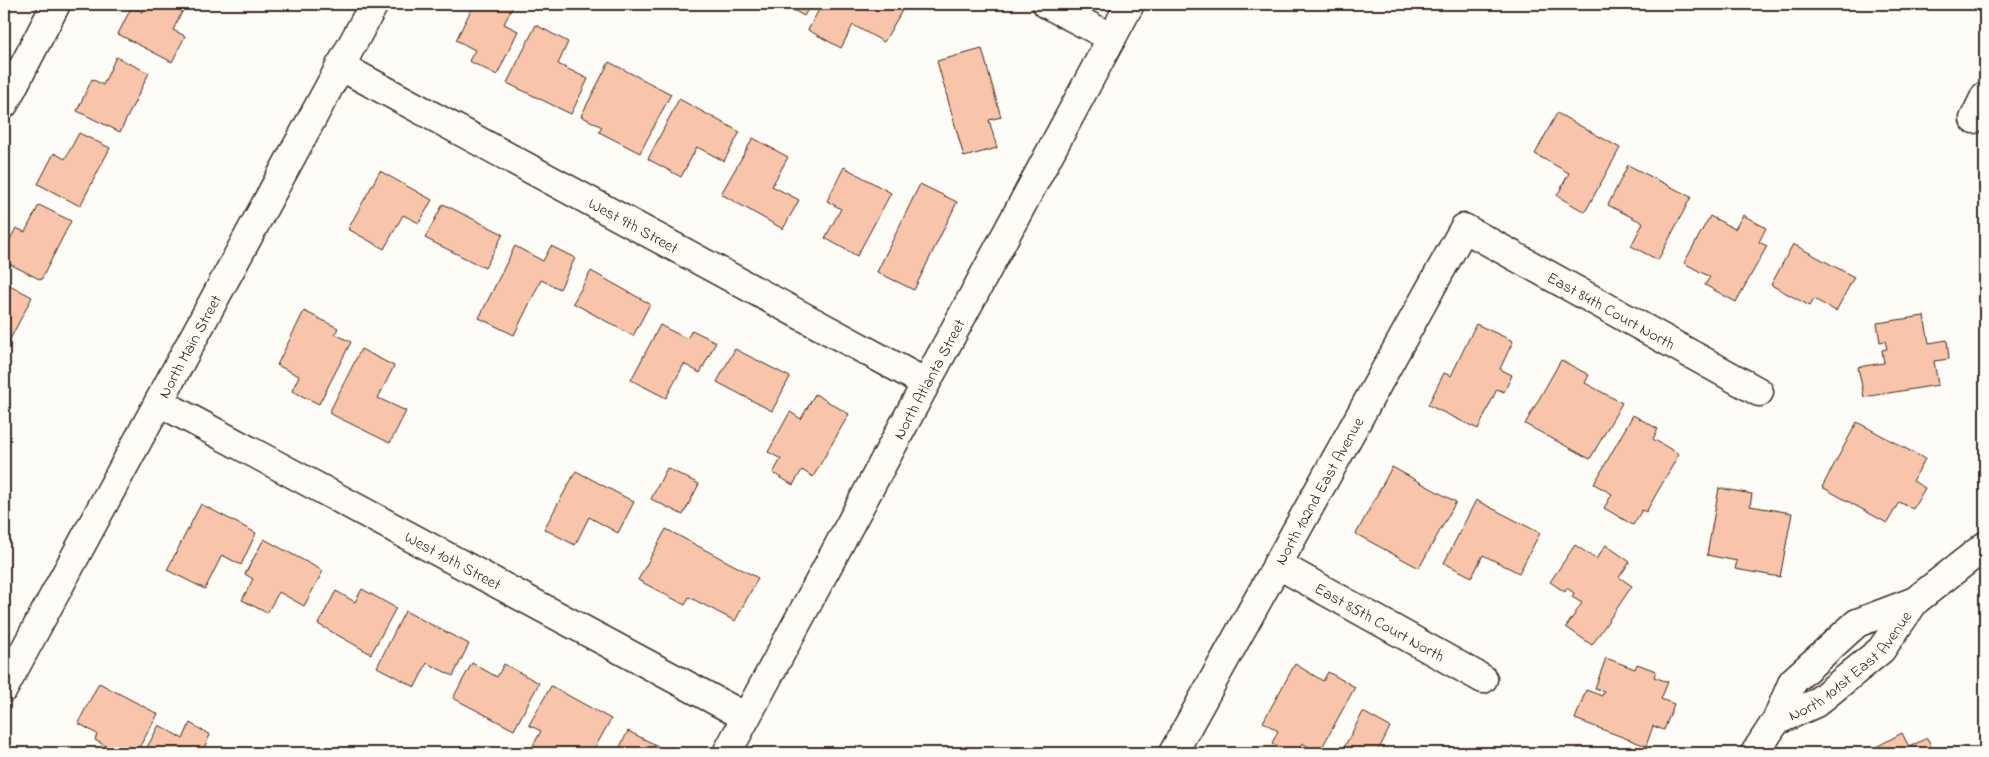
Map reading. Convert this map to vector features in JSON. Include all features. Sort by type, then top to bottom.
[{"type":"street","points":[[4,104],[56,4]]},
{"type":"street","name":"North Main Street","points":[[4,688],[374,4]]},
{"type":"street","points":[[1047,4],[1112,38]]},
{"type":"street","name":"North Atlanta Street","points":[[727,753],[1130,4]]},
{"type":"street","name":"West 9th Street","points":[[340,66],[926,383]]},
{"type":"street","name":"East 84th Court North","points":[[1464,228],[1759,392]]},
{"type":"street","name":"North 102nd East Avenue","points":[[1173,753],[1464,228]]},
{"type":"street","name":"West 10th Street","points":[[159,402],[746,717]]},
{"type":"street","name":"North 101st East Avenue","points":[[1776,722],[1816,703],[1881,650],[1915,601],[1985,546]]},
{"type":"street","name":"East 85th Court North","points":[[1277,564],[1483,679]]},
{"type":"street","name":"North 101st East Avenue","points":[[1755,753],[1776,722],[1793,681],[1856,623],[1915,601]]},
{"type":"street","points":[[1821,656],[1844,680]]},
{"type":"building","points":[[146,4],[186,4],[173,30],[185,36],[172,62],[118,34],[132,6],[142,12]]},
{"type":"building","points":[[474,4],[514,4],[504,24],[518,31],[497,75],[469,61],[475,50],[456,40]]},
{"type":"building","points":[[783,4],[811,4],[804,16]]},
{"type":"building","points":[[822,4],[898,4],[904,7],[884,42],[853,25],[841,48],[808,30]]},
{"type":"building","points":[[536,25],[568,42],[558,64],[588,79],[571,114],[507,83]]},
{"type":"building","points":[[982,49],[1001,117],[989,120],[997,148],[964,157],[937,61]]},
{"type":"building","points":[[116,57],[149,73],[120,132],[77,111],[92,79],[103,85]]},
{"type":"building","points":[[609,62],[671,94],[640,153],[599,132],[602,127],[581,116]]},
{"type":"building","points":[[679,99],[740,132],[724,161],[697,147],[681,177],[648,159]]},
{"type":"building","points":[[1557,113],[1620,148],[1585,212],[1557,196],[1569,173],[1535,154]]},
{"type":"building","points":[[79,133],[110,148],[80,206],[38,184],[54,153],[65,159]]},
{"type":"building","points":[[753,138],[788,157],[772,186],[799,200],[783,229],[721,194]]},
{"type":"building","points":[[1628,165],[1691,197],[1658,260],[1631,246],[1643,223],[1608,205]]},
{"type":"building","points":[[844,167],[891,193],[857,256],[825,238],[841,209],[827,201]]},
{"type":"building","points":[[380,171],[432,200],[419,223],[403,215],[384,249],[348,229]]},
{"type":"building","points":[[920,184],[957,202],[914,290],[877,272]]},
{"type":"building","points":[[443,204],[503,234],[485,268],[425,238]]},
{"type":"building","points":[[39,205],[71,221],[41,280],[4,261],[4,251],[16,228],[25,232]]},
{"type":"building","points":[[1743,215],[1766,228],[1759,242],[1767,246],[1736,302],[1705,285],[1710,277],[1684,263],[1710,216],[1735,229]]},
{"type":"building","points":[[1793,244],[1854,277],[1836,311],[1814,299],[1810,306],[1771,285]]},
{"type":"building","points":[[515,246],[543,261],[551,246],[575,258],[560,289],[541,280],[514,335],[479,318]]},
{"type":"building","points":[[591,271],[650,304],[633,336],[573,303]]},
{"type":"building","points":[[4,282],[32,297],[4,351]]},
{"type":"building","points":[[304,311],[338,328],[335,334],[351,342],[319,404],[292,391],[299,376],[277,365]]},
{"type":"building","points":[[1924,316],[1929,343],[1947,340],[1949,359],[1934,361],[1938,385],[1864,397],[1858,367],[1884,363],[1882,350],[1887,349],[1885,341],[1880,342],[1877,323]]},
{"type":"building","points":[[1476,324],[1513,341],[1500,369],[1512,375],[1504,392],[1497,389],[1478,429],[1428,405],[1444,373],[1451,376]]},
{"type":"building","points":[[660,325],[687,339],[692,330],[716,342],[700,373],[684,364],[666,398],[631,380]]},
{"type":"building","points":[[361,349],[394,366],[378,398],[406,411],[390,443],[329,413]]},
{"type":"building","points":[[735,349],[790,377],[772,411],[717,382]]},
{"type":"building","points":[[1561,360],[1589,375],[1585,383],[1622,403],[1590,459],[1525,424]]},
{"type":"building","points":[[815,394],[849,414],[813,477],[802,470],[793,485],[773,473],[781,459],[768,452],[790,412],[801,419]]},
{"type":"building","points":[[1633,415],[1658,429],[1653,439],[1679,454],[1646,512],[1642,510],[1633,525],[1604,508],[1612,494],[1594,484]]},
{"type":"building","points":[[1857,422],[1925,459],[1913,481],[1925,488],[1913,509],[1899,502],[1887,523],[1822,487]]},
{"type":"building","points":[[1392,467],[1456,502],[1419,568],[1356,534]]},
{"type":"building","points":[[667,468],[699,484],[683,515],[651,499]]},
{"type":"building","points":[[576,471],[634,502],[618,533],[589,517],[575,545],[544,529]]},
{"type":"building","points":[[1719,488],[1752,494],[1750,506],[1792,513],[1780,577],[1735,569],[1737,561],[1707,555]]},
{"type":"building","points":[[1476,500],[1540,533],[1519,573],[1483,555],[1472,577],[1444,563]]},
{"type":"building","points":[[201,504],[256,533],[241,565],[222,555],[205,589],[167,570]]},
{"type":"building","points":[[666,529],[758,578],[735,621],[689,597],[685,605],[638,580]]},
{"type":"building","points":[[264,539],[323,571],[304,606],[279,592],[267,613],[242,600],[253,579],[245,574]]},
{"type":"building","points":[[1575,545],[1596,559],[1606,545],[1630,562],[1619,577],[1632,586],[1592,645],[1566,627],[1582,603],[1572,597],[1574,593],[1567,588],[1565,592],[1550,582]]},
{"type":"building","points":[[362,589],[396,608],[371,654],[318,624],[336,591],[355,602]]},
{"type":"building","points":[[405,611],[469,644],[453,676],[427,663],[415,687],[377,667]]},
{"type":"building","points":[[1606,658],[1635,669],[1637,664],[1656,671],[1654,677],[1668,682],[1661,699],[1674,704],[1664,730],[1653,726],[1646,746],[1575,719],[1586,690],[1602,696],[1604,691],[1595,688]]},
{"type":"building","points":[[472,663],[497,677],[504,664],[539,683],[514,730],[453,698]]},
{"type":"building","points":[[1295,664],[1323,681],[1328,672],[1355,687],[1319,753],[1302,743],[1296,753],[1291,753],[1272,743],[1278,731],[1263,722]]},
{"type":"building","points":[[99,683],[158,714],[136,753],[121,748],[118,753],[95,740],[97,734],[78,723]]},
{"type":"building","points":[[551,686],[611,719],[592,753],[579,751],[577,753],[529,753],[541,731],[529,725]]},
{"type":"building","points":[[1363,712],[1390,727],[1378,751],[1382,753],[1341,753]]},
{"type":"building","points":[[190,723],[210,735],[203,750],[212,753],[144,753],[159,725],[183,739]]},
{"type":"building","points":[[628,731],[666,750],[664,753],[617,753]]},
{"type":"building","points":[[1902,733],[1909,747],[1927,738],[1935,753],[1865,753]]},
{"type":"building","points":[[1580,747],[1585,753],[1571,753]]}]
